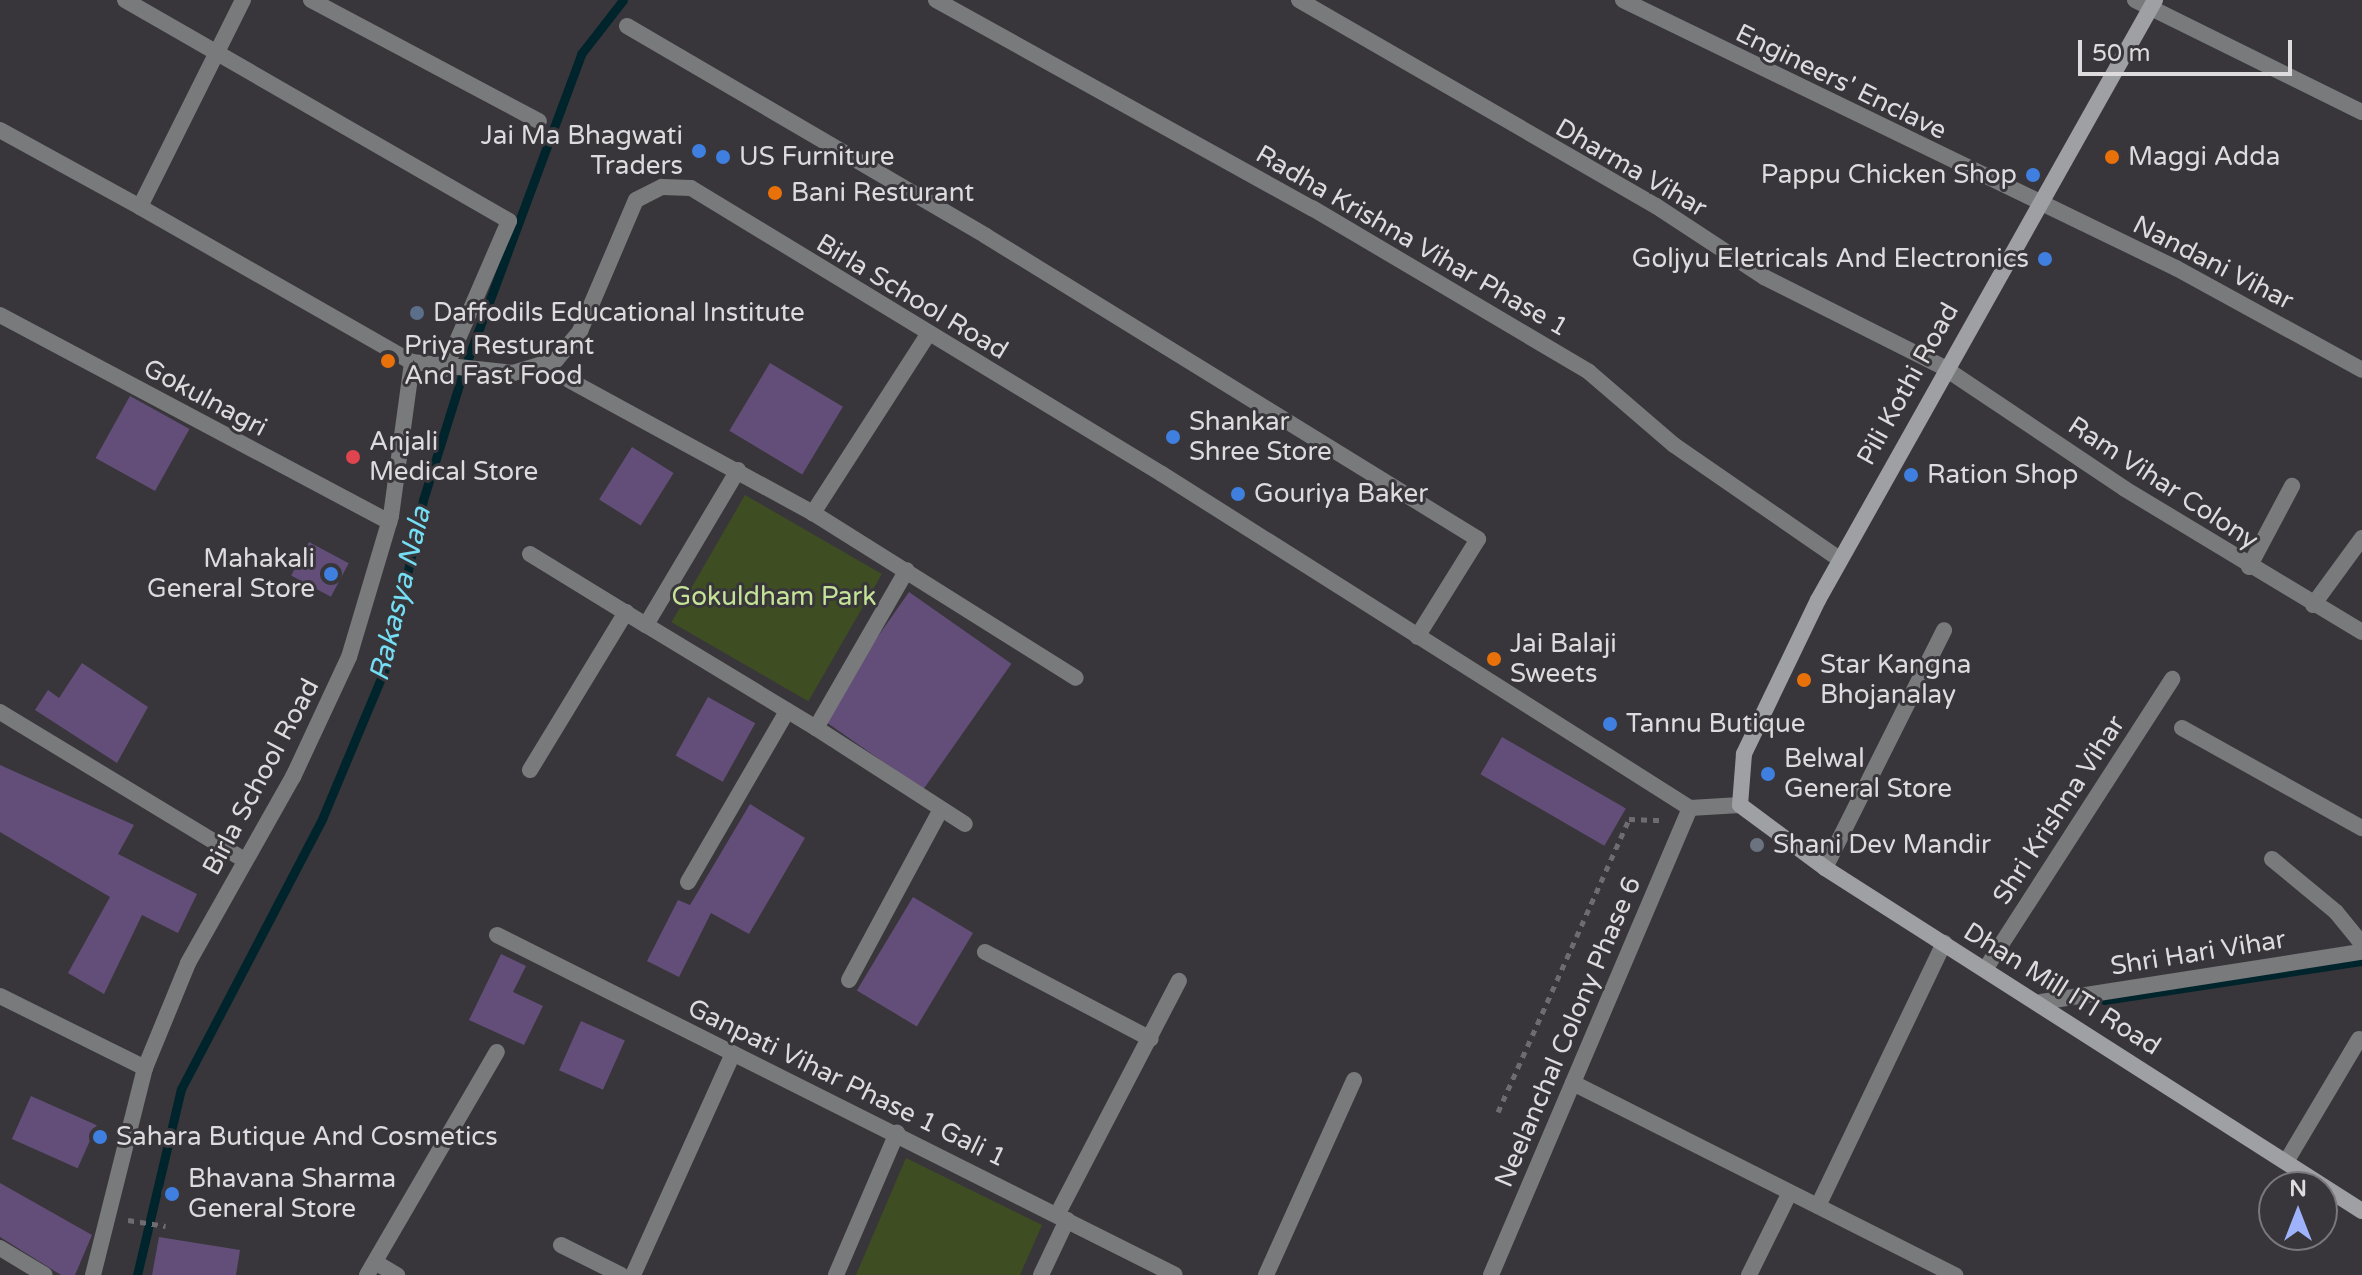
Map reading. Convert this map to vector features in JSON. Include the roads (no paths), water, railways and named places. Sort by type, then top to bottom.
[{"type":"street","points":[[125,0],[509,221],[449,370]]},
{"type":"street","points":[[140,207],[220,55],[243,0]]},
{"type":"street","points":[[311,0],[539,121]]},
{"type":"street","name":"Radha Krishna Vihar Phase 1","points":[[936,0],[1312,208],[1589,372],[1674,445],[1839,559]]},
{"type":"street","name":"Dharma Vihar","points":[[1299,0],[1656,206],[1764,277],[1943,367]]},
{"type":"street","name":"Engineers' Enclave","points":[[1623,0],[2040,204]]},
{"type":"street","points":[[2147,2],[2362,112]]},
{"type":"street","name":"Pili Kothi Road","points":[[1740,805],[1744,754],[1839,559],[1943,367],[2040,204],[2147,2]]},
{"type":"street","points":[[627,26],[986,236],[1478,539],[1417,637]]},
{"type":"street","points":[[0,130],[412,362]]},
{"type":"street","name":"Birla School Road","points":[[93,1275],[145,1068],[188,963],[335,693],[389,522],[412,362],[449,370],[513,373],[556,360],[580,331],[636,200],[662,187],[691,188],[927,336],[1162,474],[1687,815]]},
{"type":"street","name":"Nandani Vihar","points":[[2040,204],[2176,268],[2362,370]]},
{"type":"street","name":"Gokulnagri","points":[[0,315],[389,522]]},
{"type":"street","points":[[813,513],[927,336]]},
{"type":"street","name":"Ram Vihar Colony","points":[[1943,367],[2249,567],[2362,632]]},
{"type":"street","points":[[569,380],[813,513],[1076,678]]},
{"type":"street","points":[[646,625],[738,470]]},
{"type":"street","points":[[2249,567],[2292,486]]},
{"type":"street","points":[[2313,605],[2362,538]]},
{"type":"street","points":[[530,554],[816,728],[965,824]]},
{"type":"street","points":[[816,728],[907,570]]},
{"type":"street","points":[[530,770],[626,612]]},
{"type":"street","points":[[1825,868],[1944,630]]},
{"type":"street","name":"Shri Krishna Vihar","points":[[1986,968],[2172,679]]},
{"type":"street","points":[[688,882],[787,711]]},
{"type":"street","points":[[0,712],[243,859]]},
{"type":"street","points":[[2182,728],[2362,828]]},
{"type":"street","points":[[1687,815],[1740,805]]},
{"type":"street","name":"Dhan Mill ITI Road","points":[[1740,805],[1825,868],[2041,1002],[2362,1211]]},
{"type":"street","points":[[849,980],[941,809]]},
{"type":"street","name":"Neelanchal Colony Phase 6","points":[[1491,1275],[1687,815]]},
{"type":"street","points":[[2272,859],[2336,912],[2362,944]]},
{"type":"street","name":"Ganpati Vihar Phase 1 Gali 1","points":[[497,935],[1175,1275]]},
{"type":"street","points":[[1818,1206],[1944,943]]},
{"type":"street","points":[[985,952],[1151,1039]]},
{"type":"street","name":"Shri Hari Vihar","points":[[2041,1002],[2362,952]]},
{"type":"street","points":[[1041,1275],[1062,1218],[1179,981]]},
{"type":"street","points":[[0,996],[145,1068]]},
{"type":"street","points":[[2286,1162],[2359,1039]]},
{"type":"street","points":[[397,1275],[371,1269],[497,1052]]},
{"type":"street","points":[[633,1275],[733,1054]]},
{"type":"street","points":[[1266,1275],[1354,1080]]},
{"type":"street","points":[[1573,1083],[1955,1275]]},
{"type":"street","points":[[836,1275],[897,1133]]},
{"type":"street","points":[[1749,1275],[1789,1194]]},
{"type":"street","points":[[561,1245],[621,1275]]},
{"type":"street","points":[[0,1248],[45,1275]]},
{"type":"waterway","name":"Rakasya Nala","points":[[137,1275],[181,1089],[322,819],[389,659],[423,500],[463,372],[581,54],[623,0]]},
{"type":"waterway","points":[[2104,1000],[2362,961]]},
{"type":"place","name":"Jai Ma Bhagwati Traders","points":[[699,151]]},
{"type":"place","name":"US Furniture","points":[[723,157]]},
{"type":"place","name":"Maggi Adda","points":[[2112,157]]},
{"type":"place","name":"Pappu Chicken Shop","points":[[2033,175]]},
{"type":"place","name":"Bani Resturant","points":[[775,193]]},
{"type":"place","name":"Goljyu Eletricals And Electronics","points":[[2045,259]]},
{"type":"place","name":"Daffodils Educational Institute","points":[[417,313]]},
{"type":"place","name":"Priya Resturant And Fast Food","points":[[388,361]]},
{"type":"place","name":"Shankar Shree Store","points":[[1173,437]]},
{"type":"place","name":"Anjali Medical Store","points":[[353,457]]},
{"type":"place","name":"Ration Shop","points":[[1911,475]]},
{"type":"place","name":"Gouriya Baker","points":[[1238,494]]},
{"type":"place","name":"Mahakali General Store","points":[[331,574]]},
{"type":"place","name":"Jai Balaji Sweets","points":[[1494,659]]},
{"type":"place","name":"Star Kangna Bhojanalay","points":[[1804,680]]},
{"type":"place","name":"Tannu Butique","points":[[1610,724]]},
{"type":"place","name":"Belwal General Store","points":[[1768,774]]},
{"type":"place","name":"Shani Dev Mandir","points":[[1757,845]]},
{"type":"place","name":"Sahara Butique And Cosmetics","points":[[100,1137]]},
{"type":"place","name":"Bhavana Sharma General Store","points":[[172,1194]]},
{"type":"park label","name":"Gokuldham Park","points":[[774,597]]}]
